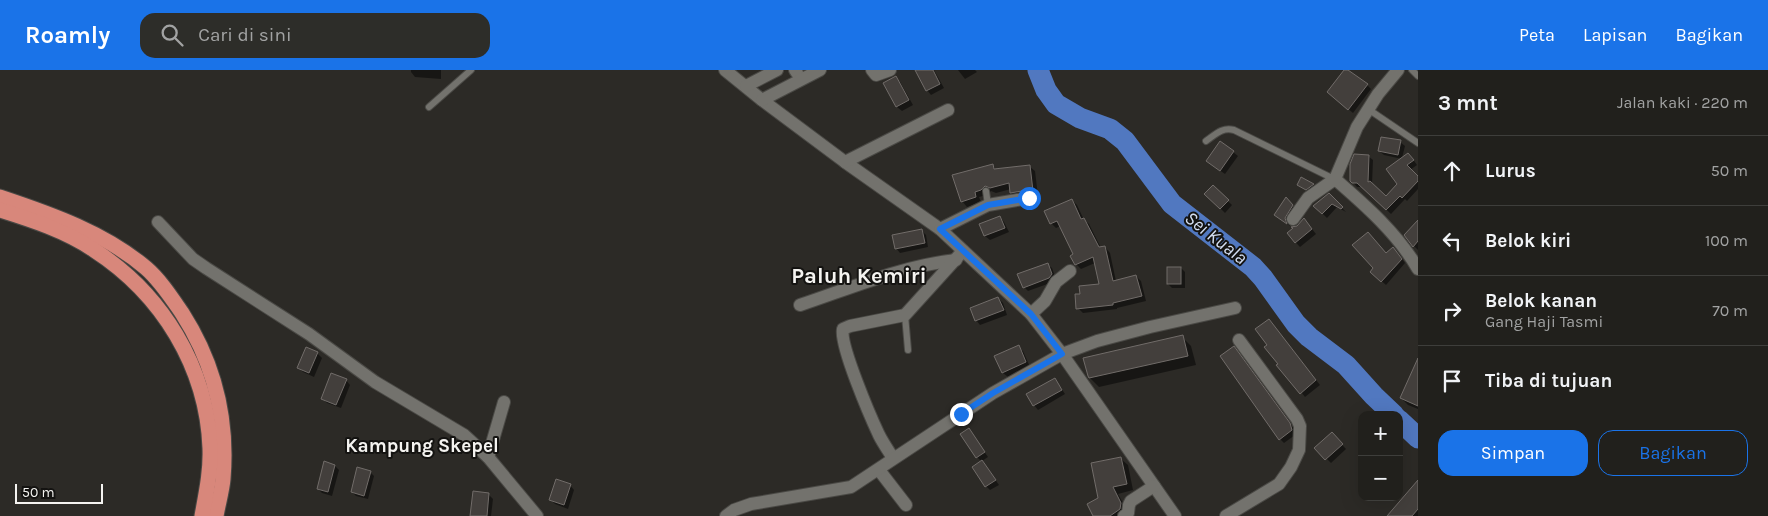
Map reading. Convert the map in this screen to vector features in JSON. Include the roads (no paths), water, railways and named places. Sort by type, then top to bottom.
[{"type":"highway","points":[[0,197],[44,212],[92,233],[130,256],[147,269],[171,296],[194,332],[217,388],[222,417],[224,449],[223,480],[216,516]]},
{"type":"highway","points":[[0,210],[58,230],[94,250],[132,280],[157,306],[177,334],[188,355],[201,391],[207,420],[210,449],[208,480],[202,516]]},
{"type":"street","points":[[725,70],[845,162],[940,229],[959,255],[1031,314],[1062,354],[1175,516]]},
{"type":"street","points":[[746,86],[777,70]]},
{"type":"street","points":[[762,100],[820,70]]},
{"type":"street","points":[[872,70],[876,74],[890,70]]},
{"type":"street","points":[[1292,219],[1308,198],[1335,179],[1357,127],[1378,94],[1398,70]]},
{"type":"street","points":[[845,162],[948,110]]},
{"type":"street","points":[[1335,179],[1370,209],[1410,255],[1418,269]]},
{"type":"street","points":[[940,229],[988,205],[1029,198]]},
{"type":"street","points":[[158,222],[193,259],[309,334],[375,382],[464,435],[488,457],[537,516]]},
{"type":"street","points":[[800,305],[876,279],[959,255]]},
{"type":"street","points":[[893,458],[879,436],[860,390],[842,333],[843,329],[905,315],[959,255]]},
{"type":"street","points":[[1031,314],[1045,301],[1056,282],[1070,272]]},
{"type":"street","points":[[726,516],[734,510],[751,504],[851,487],[993,393],[1062,354],[1097,341],[1235,308]]},
{"type":"street","points":[[1226,516],[1279,484],[1291,467],[1299,450],[1300,426],[1297,419],[1239,340]]},
{"type":"street","points":[[488,457],[504,402]]},
{"type":"street","points":[[879,470],[906,504]]},
{"type":"street","points":[[1124,516],[1128,513],[1131,501],[1154,486]]},
{"type":"lane","points":[[429,107],[471,70]]},
{"type":"lane","points":[[1412,70],[1418,76]]},
{"type":"lane","points":[[1368,109],[1418,142]]},
{"type":"lane","points":[[1206,141],[1227,128],[1234,130],[1335,179]]},
{"type":"lane","points":[[986,191],[988,205]]},
{"type":"lane","points":[[905,315],[908,350]]},
{"type":"waterway","name":"Sei Kuala","points":[[1038,70],[1046,90],[1056,104],[1080,118],[1110,129],[1125,141],[1172,204],[1253,267],[1296,324],[1309,337],[1346,365],[1390,411]]},
{"type":"waterway","name":"Sei Kuala","points":[[1403,424],[1418,438]]},
{"type":"district","name":"Paluh Kemiri","points":[[859,276]]},
{"type":"district","name":"Kampung Skepel","points":[[422,446]]}]
